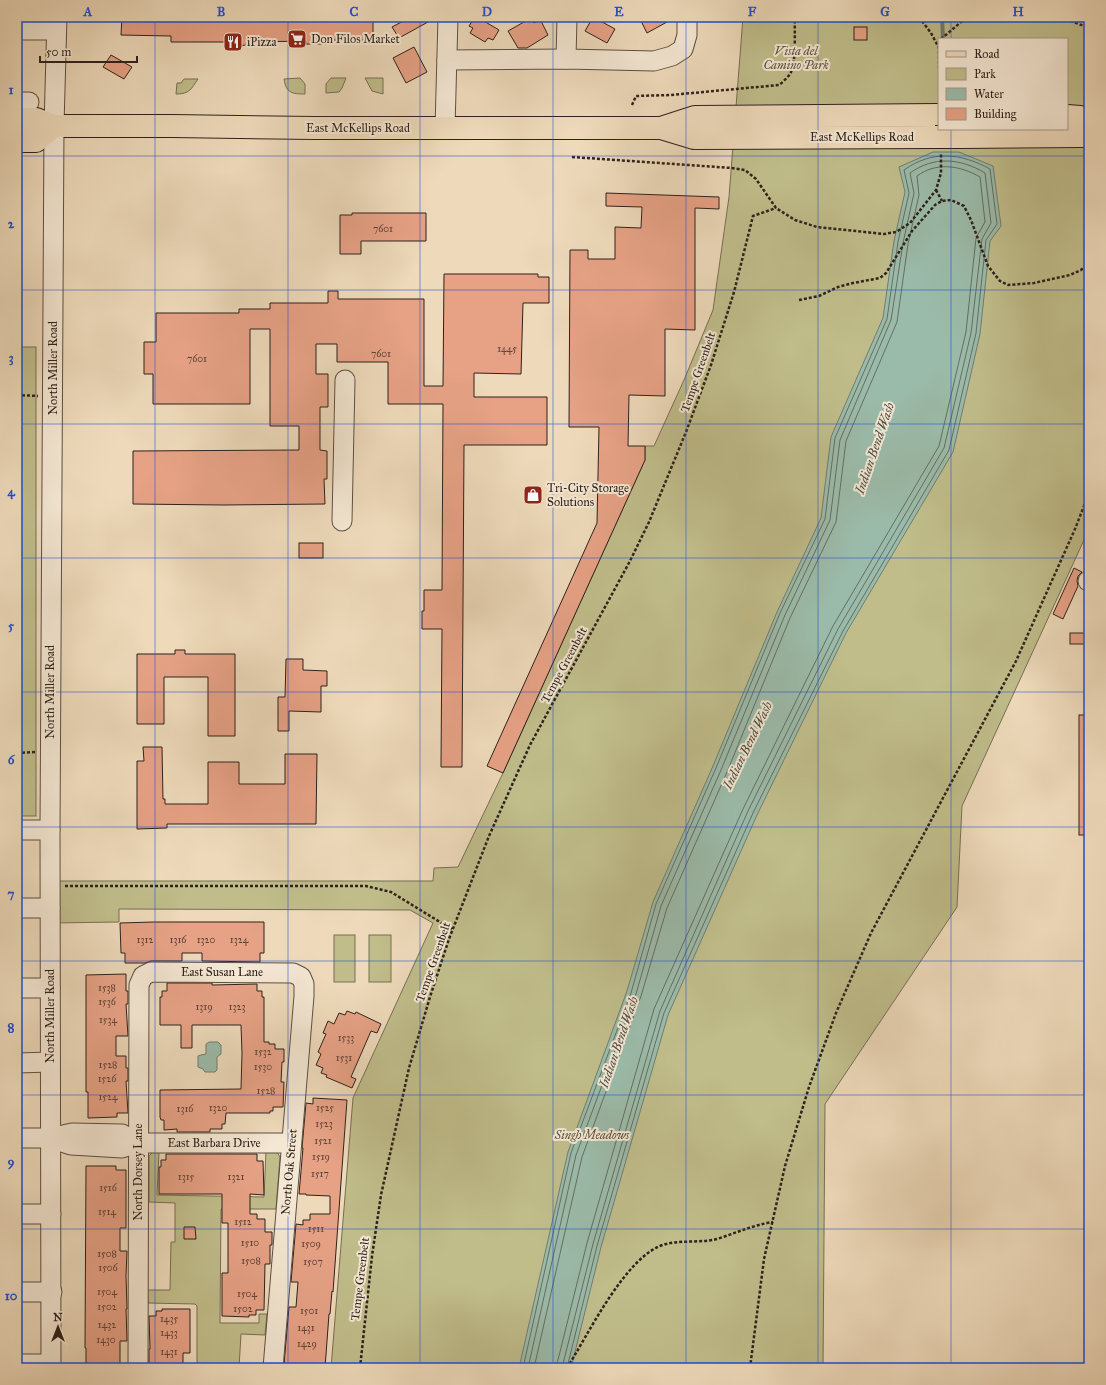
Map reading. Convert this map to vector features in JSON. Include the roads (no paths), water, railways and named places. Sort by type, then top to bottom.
[{"type":"main road","name":"East McKellips Road","points":[[21,107],[36,119],[54,126],[661,128],[695,118],[936,115]]},
{"type":"main road","points":[[1068,116],[1080,117],[1089,120]]},
{"type":"main road","points":[[17,141],[36,141],[54,126]]},
{"type":"main road","name":"East McKellips Road","points":[[661,128],[694,138],[938,144],[960,137],[1082,136],[1089,133]]},
{"type":"street","points":[[444,128],[448,17]]},
{"type":"street","points":[[566,59],[567,17]]},
{"type":"street","points":[[447,60],[566,59],[654,61],[672,56],[683,49],[687,35],[687,17]]},
{"type":"street","points":[[17,30],[57,24]]},
{"type":"street","name":"North Miller Road","points":[[51,1366],[50,830],[54,126],[57,24]]},
{"type":"street","points":[[342,521],[345,380]]},
{"type":"street","points":[[17,830],[50,830]]},
{"type":"street","points":[[17,908],[50,908]]},
{"type":"street","name":"East Susan Lane","points":[[143,976],[151,972],[175,972],[293,973],[301,977]]},
{"type":"street","name":"North Dorsey Lane","points":[[138,1368],[139,986],[143,976]]},
{"type":"street","name":"North Oak Street","points":[[273,1368],[304,996],[304,984],[301,977]]},
{"type":"street","points":[[17,988],[50,988]]},
{"type":"street","points":[[17,1062],[50,1062]]},
{"type":"street","name":"East Barbara Drive","points":[[17,1138],[50,1138],[72,1133],[114,1141],[122,1134],[138,1143],[291,1143]]},
{"type":"street","points":[[17,1214],[51,1214]]},
{"type":"street","points":[[17,1292],[52,1292]]},
{"type":"street","points":[[17,1364],[51,1366]]},
{"type":"water","points":[[933,152],[959,152],[993,166],[1001,226],[990,241],[980,334],[953,452],[846,633],[757,815],[668,1015],[601,1247],[571,1368],[519,1368],[568,1152],[627,991],[653,902],[713,766],[777,612],[821,518],[831,437],[883,318],[894,241],[905,192],[899,167]]},
{"type":"water","points":[[209,1042],[218,1042],[221,1045],[221,1054],[217,1057],[217,1070],[215,1072],[205,1072],[203,1069],[198,1067],[198,1056],[206,1054],[206,1044]]},
{"type":"waterway","name":"Indian Bend Wash","points":[[942,17],[943,38]]},
{"type":"place","name":"Don Filos Market","points":[[297,39]]},
{"type":"place","name":"iPizza","points":[[233,42]]},
{"type":"place","name":"Tri-City Storage Solutions","points":[[533,495]]},
{"type":"park label","name":"Vista del Camino Park","points":[[796,58]]},
{"type":"park label","name":"Singh Meadows","points":[[592,1135]]}]
